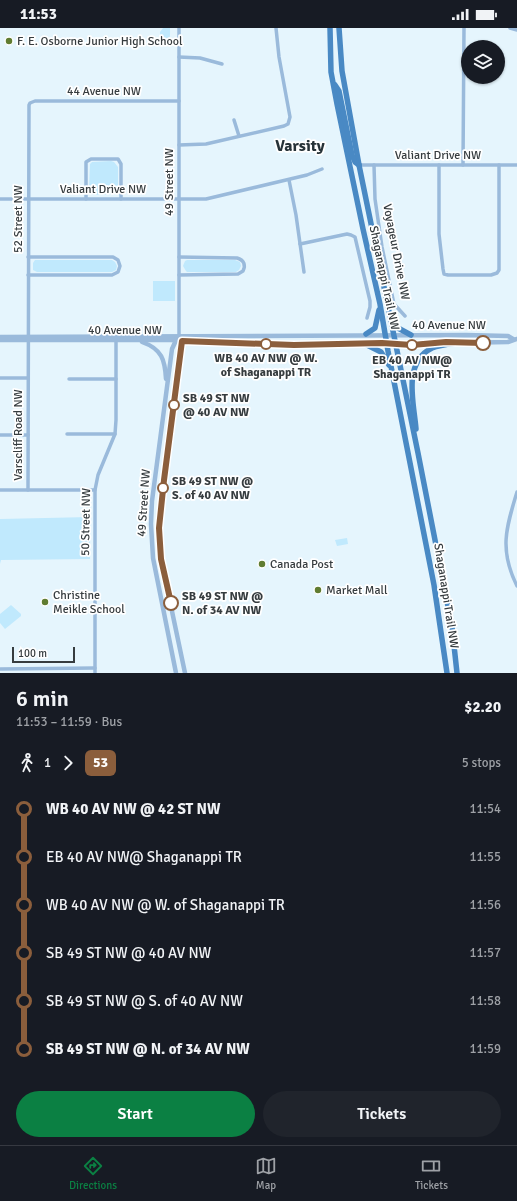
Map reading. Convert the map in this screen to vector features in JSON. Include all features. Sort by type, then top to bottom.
[{"type":"main road","name":"Shaganappi Trail NW","points":[[330,28],[331,72],[362,229],[386,335],[434,585],[447,673]]},
{"type":"main road","name":"Shaganappi Trail NW","points":[[339,28],[342,71],[359,165],[452,627],[457,673]]},
{"type":"main road","points":[[334,84],[339,91],[352,156],[355,162],[359,165]]},
{"type":"main road","points":[[366,334],[374,330],[377,325],[380,304]]},
{"type":"main road","points":[[390,315],[398,328],[411,335]]},
{"type":"main road","points":[[363,343],[381,352],[391,367]]},
{"type":"main road","points":[[418,453],[412,384],[414,369],[420,357],[428,351],[439,346],[456,343]]},
{"type":"street","name":"49 Street NW","points":[[179,28],[179,335],[182,341],[162,494],[159,537],[161,559],[185,673]]},
{"type":"street","points":[[179,145],[200,145],[284,126],[289,121],[290,117],[278,50],[276,28]]},
{"type":"street","points":[[463,165],[464,28]]},
{"type":"street","points":[[510,28],[517,30]]},
{"type":"street","points":[[179,57],[200,58],[222,64]]},
{"type":"street","name":"44 Avenue NW","points":[[30,103],[35,101],[179,101]]},
{"type":"street","name":"52 Street NW","points":[[28,338],[28,109],[30,103]]},
{"type":"street","points":[[234,120],[239,136]]},
{"type":"street","points":[[86,199],[86,164],[88,160],[91,159],[118,159],[121,164],[121,199]]},
{"type":"street","name":"Valiant Drive NW","points":[[359,165],[517,165]]},
{"type":"street","name":"Voyageur Drive NW","points":[[374,165],[375,199],[382,247],[394,304],[405,316]]},
{"type":"street","points":[[438,165],[438,234],[442,269],[444,274],[448,275],[491,275],[497,273],[499,270],[499,165]]},
{"type":"street","name":"Valiant Drive NW","points":[[0,199],[211,198],[307,176],[322,169]]},
{"type":"street","points":[[289,180],[304,272]]},
{"type":"street","points":[[300,244],[347,234],[352,235],[357,242],[370,301],[370,307],[366,318]]},
{"type":"street","points":[[28,257],[113,257],[118,260],[120,266],[118,272],[112,275],[28,275]]},
{"type":"street","points":[[179,257],[237,258],[243,261],[244,265],[243,271],[238,274],[179,275]]},
{"type":"street","name":"40 Avenue NW","points":[[0,336],[28,338],[116,338],[179,335],[366,334],[497,335],[508,336],[515,339]]},
{"type":"street","name":"49 Street NW","points":[[176,673],[151,542],[152,501],[167,390],[175,340],[179,335]]},
{"type":"street","name":"40 Avenue NW","points":[[0,340],[28,338]]},
{"type":"street","name":"Varscliff Road NW","points":[[28,338],[28,490],[95,490]]},
{"type":"street","name":"40 Avenue NW","points":[[116,338],[139,341],[175,340],[294,345],[363,343],[421,345],[446,342],[508,342],[515,339]]},
{"type":"street","name":"50 Street NW","points":[[95,671],[95,490],[98,475],[115,434],[116,338]]},
{"type":"street","points":[[139,341],[153,347],[162,357],[166,366],[167,390]]},
{"type":"street","points":[[0,378],[28,378]]},
{"type":"street","points":[[69,379],[116,379]]},
{"type":"street","points":[[0,434],[28,435]]},
{"type":"street","points":[[67,434],[115,434]]},
{"type":"street","points":[[0,490],[28,490]]},
{"type":"street","points":[[517,492],[508,521],[505,545],[510,569],[517,586]]},
{"type":"street","points":[[0,669],[95,671]]},
{"type":"shaded area","points":[[163,28],[170,28],[169,39],[165,43],[160,36],[160,32]]},
{"type":"shaded area","points":[[111,161],[118,167],[118,190],[114,194],[93,195],[89,190],[90,164],[92,162]]},
{"type":"shaded area","points":[[35,260],[112,260],[117,266],[116,270],[112,272],[37,272],[33,270],[33,263]]},
{"type":"shaded area","points":[[187,260],[235,260],[240,262],[241,266],[236,272],[187,272],[183,266]]},
{"type":"shaded area","points":[[153,281],[175,281],[175,301],[153,301]]},
{"type":"shaded area","points":[[90,517],[90,559],[1,560],[0,564],[0,519]]},
{"type":"shaded area","points":[[347,538],[348,544],[337,546],[335,540]]},
{"type":"shaded area","points":[[11,605],[21,614],[21,616],[5,629],[0,623],[0,614]]},
{"type":"bus line","name":"53","points":[[171,603],[161,559],[159,528],[182,341],[294,345],[382,343],[421,345],[446,342],[483,343]]},
{"type":"place","name":"F. E. Osborne Junior High School","points":[[9,41]]},
{"type":"place","name":"WB 40 AV NW @ W. of Shaganappi TR","points":[[266,344]]},
{"type":"place","name":"EB 40 AV NW@ Shaganappi TR","points":[[412,345]]},
{"type":"place","name":"SB 49 ST NW @ 40 AV NW","points":[[174,405]]},
{"type":"place","name":"SB 49 ST NW @ S. of 40 AV NW","points":[[163,488]]},
{"type":"place","name":"Canada Post","points":[[262,564]]},
{"type":"place","name":"Market Mall","points":[[318,590]]},
{"type":"place","name":"Christine Meikle School","points":[[45,602]]},
{"type":"place","name":"SB 49 ST NW @ N. of 34 AV NW","points":[[171,603]]},
{"type":"district","name":"Varsity","points":[[300,146]]}]
